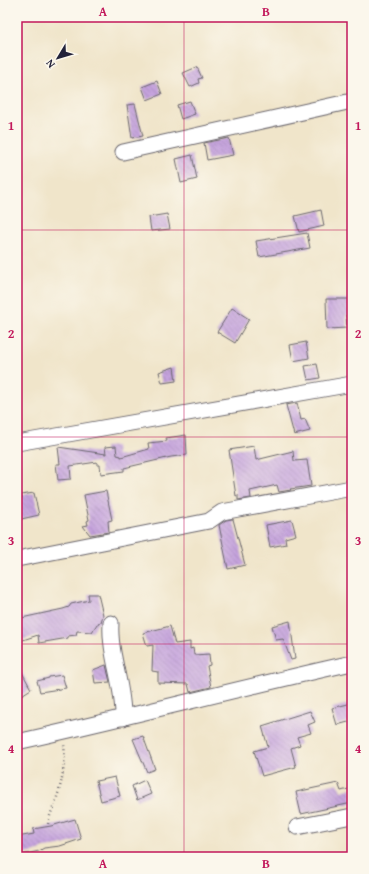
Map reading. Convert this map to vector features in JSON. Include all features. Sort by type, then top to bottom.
[{"type":"street","points":[[123,152],[352,101]]},
{"type":"street","points":[[17,443],[352,384]]},
{"type":"street","points":[[17,559],[209,521],[222,512],[352,488]]},
{"type":"street","points":[[111,623],[112,644],[124,711]]},
{"type":"street","points":[[17,742],[69,730],[124,711],[139,714],[352,663]]},
{"type":"street","points":[[297,827],[352,816]]},
{"type":"path","points":[[48,824],[50,813],[57,798],[63,771],[65,751],[63,739],[69,730]]},
{"type":"building","points":[[197,67],[202,78],[198,79],[199,83],[190,87],[183,73]]},
{"type":"building","points":[[157,81],[162,94],[147,100],[142,87]]},
{"type":"building","points":[[190,101],[195,114],[181,119],[177,105]]},
{"type":"building","points":[[135,104],[143,136],[132,138],[127,105]]},
{"type":"building","points":[[229,138],[233,155],[207,160],[204,143]]},
{"type":"building","points":[[192,155],[197,179],[181,183],[176,159]]},
{"type":"building","points":[[321,210],[324,226],[299,232],[295,216]]},
{"type":"building","points":[[167,214],[170,229],[151,231],[149,217]]},
{"type":"building","points":[[307,233],[310,248],[259,257],[256,241]]},
{"type":"building","points":[[326,299],[351,299],[351,315],[346,315],[347,328],[327,329]]},
{"type":"building","points":[[232,308],[249,319],[235,343],[217,332]]},
{"type":"building","points":[[306,342],[309,358],[293,361],[290,345]]},
{"type":"building","points":[[317,364],[320,378],[308,380],[305,366]]},
{"type":"building","points":[[174,367],[176,381],[162,383],[159,372]]},
{"type":"building","points":[[297,403],[301,420],[305,419],[310,431],[294,435],[286,405]]},
{"type":"building","points":[[186,435],[187,455],[171,457],[124,468],[124,471],[101,474],[100,465],[97,465],[97,462],[70,466],[71,479],[58,480],[56,464],[60,464],[58,447],[106,454],[105,447],[116,446],[117,455],[121,457],[149,449],[148,443],[167,441],[166,438]]},
{"type":"building","points":[[254,446],[256,460],[293,451],[294,461],[307,460],[311,486],[279,492],[277,485],[250,491],[251,498],[238,500],[238,495],[236,496],[229,450]]},
{"type":"building","points":[[106,491],[112,520],[108,521],[109,532],[90,535],[83,526],[88,525],[87,521],[89,520],[84,495]]},
{"type":"building","points":[[34,493],[39,515],[17,520],[17,498],[22,498],[21,495]]},
{"type":"building","points":[[233,519],[245,565],[228,569],[219,525],[226,520]]},
{"type":"building","points":[[292,520],[296,535],[285,538],[286,544],[270,547],[266,525]]},
{"type":"building","points":[[88,594],[98,594],[103,615],[101,622],[97,624],[92,632],[77,631],[76,635],[68,636],[68,638],[39,643],[38,635],[17,642],[17,619],[63,609],[69,607],[71,604],[89,600]]},
{"type":"building","points":[[290,621],[295,659],[291,660],[283,639],[276,640],[272,626]]},
{"type":"building","points":[[170,626],[175,644],[190,642],[190,649],[193,648],[194,655],[209,654],[210,665],[207,666],[211,687],[190,692],[188,684],[158,683],[158,672],[152,671],[153,645],[147,646],[143,633]]},
{"type":"building","points":[[17,663],[31,689],[17,698]]},
{"type":"building","points":[[106,665],[110,682],[95,683],[93,670]]},
{"type":"building","points":[[62,675],[66,688],[40,692],[37,681]]},
{"type":"building","points":[[352,703],[352,721],[337,725],[332,708]]},
{"type":"building","points":[[310,711],[315,722],[308,725],[311,733],[297,737],[300,745],[291,748],[296,767],[262,776],[254,751],[268,747],[262,726]]},
{"type":"building","points":[[143,736],[155,769],[147,772],[133,739]]},
{"type":"building","points":[[115,777],[120,796],[101,801],[96,781]]},
{"type":"building","points":[[145,780],[151,794],[137,800],[132,786]]},
{"type":"building","points":[[338,783],[341,791],[352,788],[352,803],[301,814],[296,792]]},
{"type":"building","points":[[75,819],[81,839],[60,846],[44,848],[39,851],[17,856],[17,837],[34,834],[33,829],[51,826]]}]
